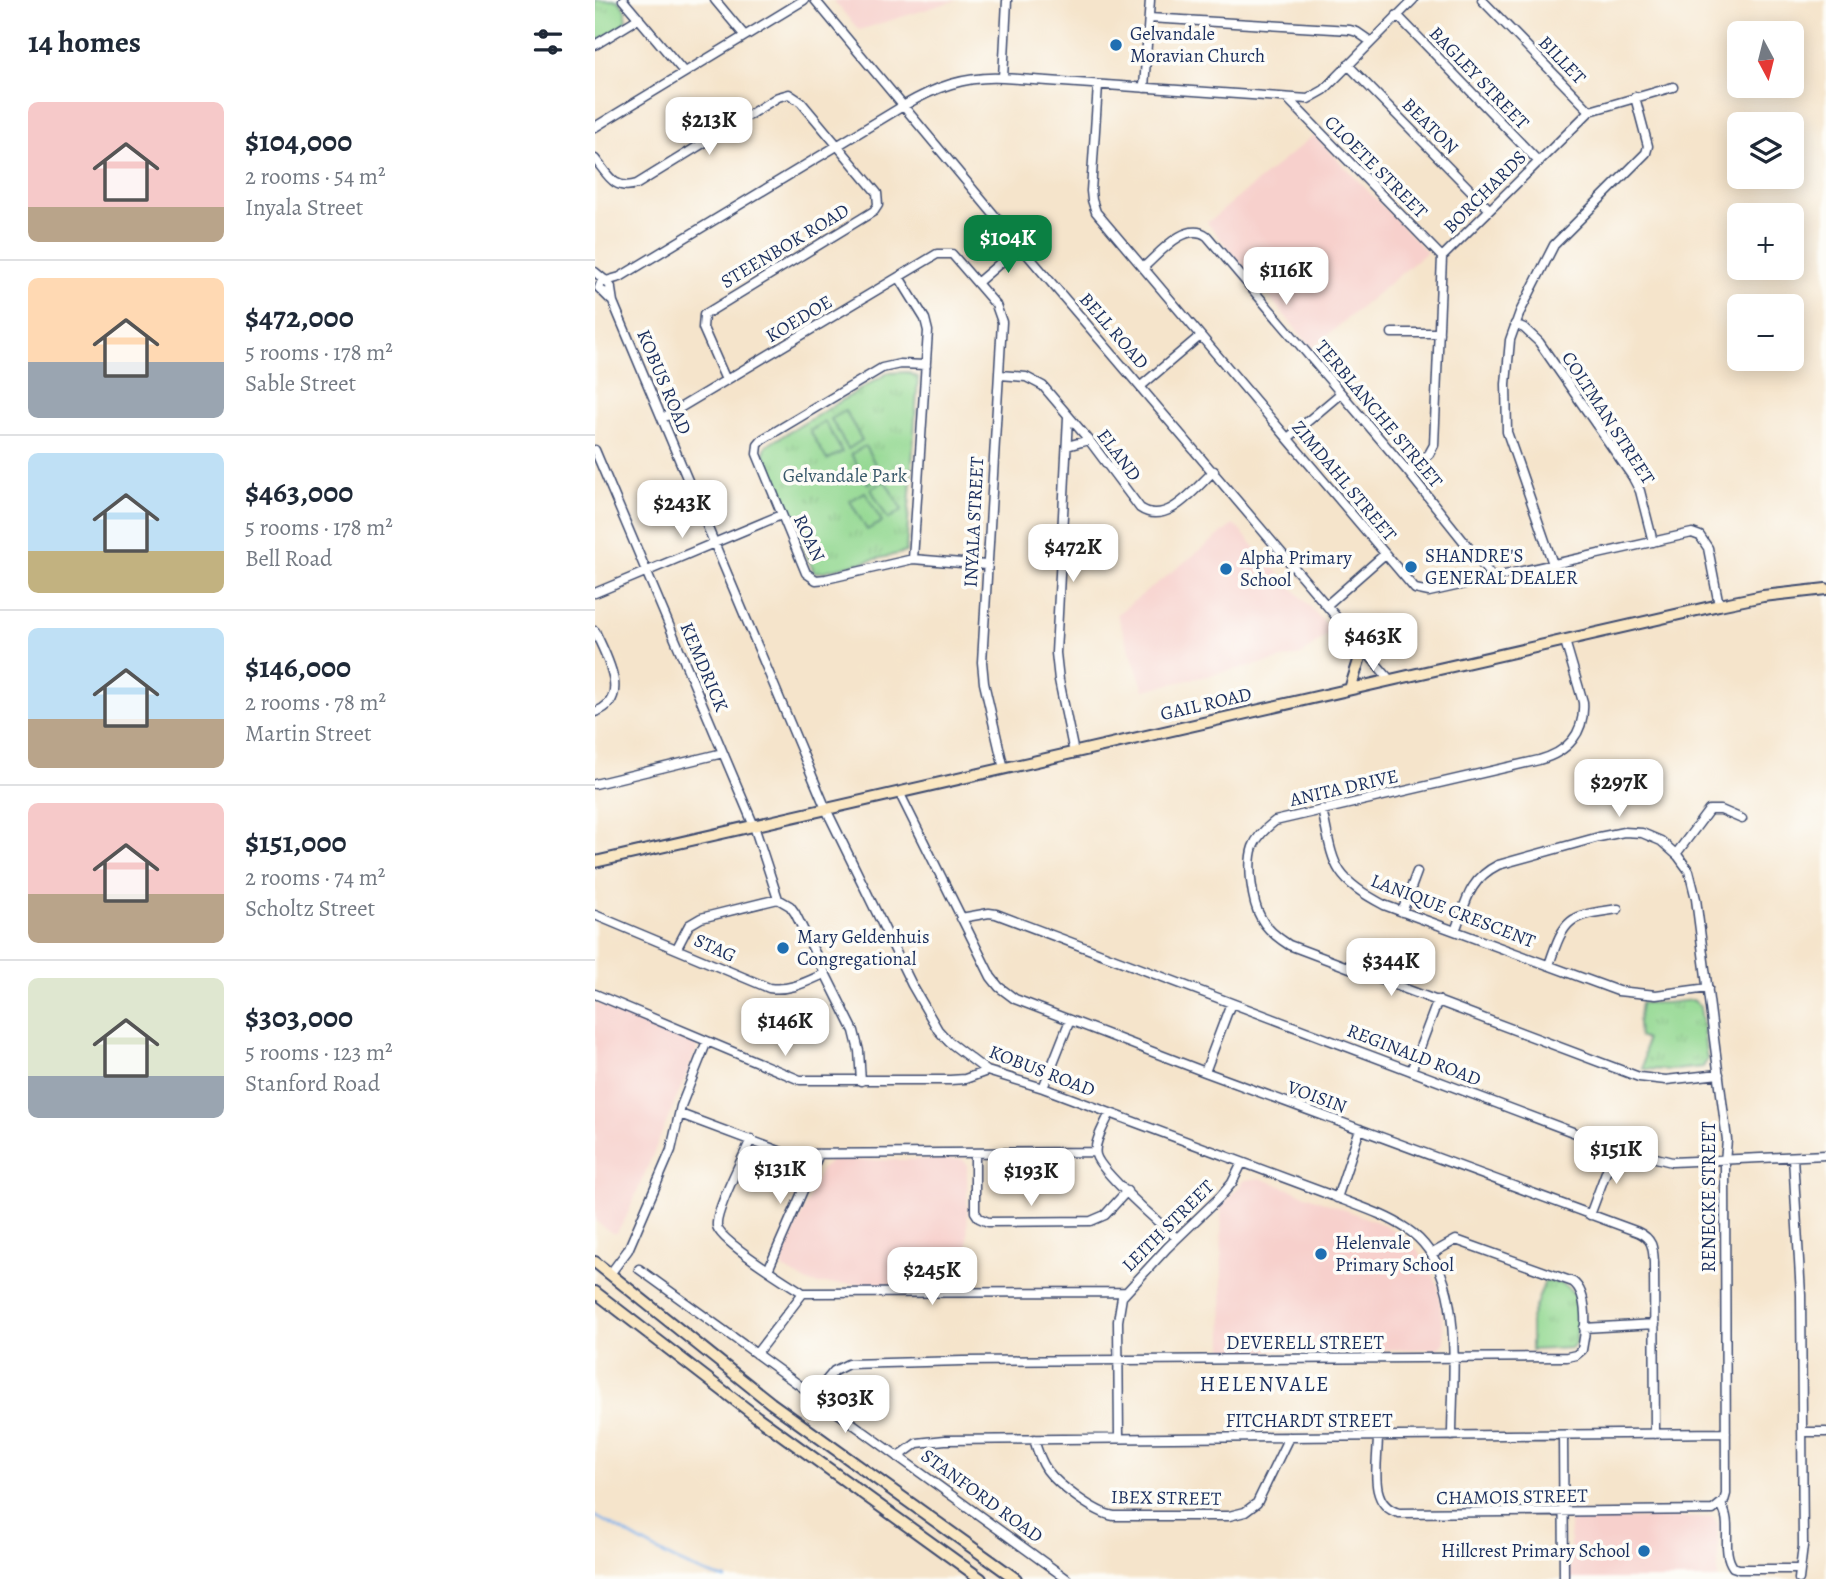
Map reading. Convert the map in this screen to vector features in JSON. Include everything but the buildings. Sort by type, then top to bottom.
[{"type":"street","points":[[623,0],[684,72]]},
{"type":"street","points":[[715,0],[745,36]]},
{"type":"street","points":[[595,127],[804,0]]},
{"type":"street","name":"BELL ROAD","points":[[815,0],[1020,246],[1328,604],[1390,680]]},
{"type":"street","points":[[1003,78],[1007,0]]},
{"type":"street","points":[[1143,88],[1150,0]]},
{"type":"street","points":[[603,289],[620,276],[837,145],[925,93],[952,82],[976,77],[1003,78],[1308,99],[1315,97],[1413,0]]},
{"type":"street","name":"BILLET","points":[[1482,0],[1590,111]]},
{"type":"street","name":"BAGLEY STREET","points":[[1397,15],[1539,162]]},
{"type":"street","points":[[1149,18],[1350,30],[1370,41]]},
{"type":"street","points":[[595,45],[639,19]]},
{"type":"street","name":"BEATON","points":[[1348,65],[1489,209]]},
{"type":"street","name":"ZIMDAHL STREET","points":[[1098,85],[1092,200],[1097,212],[1415,589],[1429,592],[1684,534],[1700,536],[1708,548],[1719,605]]},
{"type":"street","name":"BORCHARDS","points":[[1409,472],[1430,454],[1434,444],[1442,257],[1590,111],[1673,87]]},
{"type":"street","points":[[595,159],[616,184],[626,187],[637,184],[784,94],[801,102],[837,145]]},
{"type":"street","points":[[1553,564],[1507,432],[1506,384],[1510,340],[1540,269],[1554,245],[1646,153],[1648,146],[1635,97]]},
{"type":"street","name":"CLOETE STREET","points":[[1288,99],[1442,257]]},
{"type":"street","name":"STEENBOK ROAD","points":[[726,380],[703,328],[704,314],[877,208],[878,197],[874,188],[837,145]]},
{"type":"street","name":"TERBLANCHE STREET","points":[[1144,267],[1184,234],[1203,232],[1409,472],[1493,578]]},
{"type":"street","points":[[978,282],[1020,246]]},
{"type":"street","name":"KOEDOE","points":[[663,418],[939,253],[952,254]]},
{"type":"street","name":"INYALA STREET","points":[[952,254],[996,305],[1001,318],[1000,375],[986,565],[983,673],[1004,769]]},
{"type":"street","name":"KOBUS ROAD","points":[[595,272],[613,302],[663,418],[826,809],[931,1019],[949,1042],[988,1071],[1043,1088],[1337,1198],[1409,1230],[1431,1254],[1449,1296],[1452,1436]]},
{"type":"street","points":[[899,277],[927,324],[913,559]]},
{"type":"street","name":"COLTMAN STREET","points":[[1515,324],[1532,334],[1539,342],[1632,476],[1640,491],[1653,542]]},
{"type":"street","points":[[1392,333],[1439,333]]},
{"type":"street","points":[[1140,386],[1200,336]]},
{"type":"street","name":"ROAN","points":[[926,365],[899,364],[882,368],[763,439],[758,445],[757,454],[806,573],[816,579],[913,559],[986,565]]},
{"type":"street","name":"ELAND","points":[[1000,375],[1025,377],[1038,382],[1089,440],[1140,508],[1151,515],[1164,513],[1174,507],[1214,471]]},
{"type":"street","points":[[1288,438],[1340,394]]},
{"type":"street","points":[[1068,416],[1056,665],[1074,753]]},
{"type":"street","points":[[1067,446],[1089,440]]},
{"type":"street","name":"KEMDRICK","points":[[595,450],[754,825],[778,899]]},
{"type":"street","points":[[595,593],[781,515]]},
{"type":"street","points":[[1328,604],[1385,554]]},
{"type":"street","name":"GAIL ROAD","points":[[595,862],[1719,605],[1763,596],[1826,589]]},
{"type":"street","points":[[595,631],[615,681],[611,701],[595,712]]},
{"type":"street","name":"ANITA DRIVE","points":[[1565,641],[1584,713],[1578,733],[1564,750],[1539,760],[1275,821],[1259,835],[1253,845],[1251,866],[1254,899],[1261,919],[1277,937],[1289,945],[1639,1077],[1666,1080],[1719,1074]]},
{"type":"street","points":[[1350,689],[1363,648]]},
{"type":"street","points":[[595,784],[723,754]]},
{"type":"street","name":"VOISIN","points":[[899,792],[991,977],[1015,999],[1648,1238],[1652,1243],[1655,1324],[1655,1434]]},
{"type":"street","name":"LANIQUE CRESCENT","points":[[1322,809],[1335,863],[1346,882],[1358,891],[1402,912],[1609,988],[1635,994],[1667,995],[1708,988]]},
{"type":"street","points":[[1676,854],[1709,810],[1721,810],[1742,819]]},
{"type":"street","name":"RENECKE STREET","points":[[1455,932],[1475,880],[1498,865],[1625,832],[1642,833],[1661,841],[1685,865],[1692,879],[1727,1140],[1727,1488],[1717,1507],[1727,1515],[1728,1555],[1733,1567],[1800,1569]]},
{"type":"street","points":[[1402,912],[1417,872]]},
{"type":"street","points":[[677,948],[689,925],[701,918],[778,899],[790,906],[857,1038],[862,1081]]},
{"type":"street","points":[[1549,965],[1558,938],[1568,921],[1591,913],[1618,909]]},
{"type":"street","name":"REGINALD ROAD","points":[[961,918],[996,914],[1615,1148],[1672,1162],[1826,1155]]},
{"type":"street","name":"STAG","points":[[595,915],[769,988],[795,986],[824,974]]},
{"type":"street","points":[[595,994],[800,1080],[958,1079],[988,1071]]},
{"type":"street","points":[[1411,1071],[1438,1000]]},
{"type":"street","points":[[1205,1072],[1231,1003]]},
{"type":"street","points":[[1043,1088],[1070,1020]]},
{"type":"street","points":[[610,1274],[628,1250],[671,1150],[680,1114],[707,1041]]},
{"type":"street","points":[[1095,1152],[1110,1113]]},
{"type":"street","points":[[680,1114],[787,1154],[1095,1152]]},
{"type":"street","points":[[1337,1198],[1360,1129]]},
{"type":"street","points":[[751,1139],[717,1225],[721,1235],[803,1293],[757,1354]]},
{"type":"street","points":[[1590,1215],[1615,1148]]},
{"type":"street","points":[[1095,1152],[1107,1171],[1177,1238]]},
{"type":"street","points":[[975,1153],[975,1212],[988,1222],[1096,1220],[1105,1215],[1127,1191]]},
{"type":"street","points":[[768,1270],[819,1154]]},
{"type":"street","points":[[1793,1157],[1801,1295],[1803,1432],[1803,1546],[1799,1579]]},
{"type":"street","name":"LEITH STREET","points":[[803,1293],[1125,1292],[1226,1190],[1242,1163]]},
{"type":"street","name":"DEVERELL STREET","points":[[814,1395],[834,1371],[848,1364],[1572,1356],[1582,1350],[1583,1296],[1579,1286],[1573,1282],[1456,1240],[1431,1254]]},
{"type":"street","points":[[595,1262],[771,1403],[1016,1579]]},
{"type":"street","name":"STANFORD ROAD","points":[[639,1269],[1067,1579]]},
{"type":"street","points":[[595,1292],[757,1417],[981,1579]]},
{"type":"street","points":[[1119,1438],[1118,1321],[1120,1301],[1125,1292]]},
{"type":"street","points":[[1584,1328],[1655,1324]]},
{"type":"street","points":[[1803,1432],[1826,1432]]},
{"type":"street","name":"FITCHARDT STREET","points":[[898,1457],[921,1442],[1726,1433]]},
{"type":"street","points":[[1563,1435],[1564,1579]]},
{"type":"street","name":"CHAMOIS STREET","points":[[1378,1436],[1377,1494],[1389,1510],[1410,1514],[1717,1507]]},
{"type":"street","name":"IBEX STREET","points":[[1034,1439],[1040,1457],[1054,1478],[1102,1513],[1114,1516],[1229,1516],[1245,1512],[1257,1503],[1289,1437]]},
{"type":"shaded area","points":[[833,0],[957,0],[859,30]]},
{"type":"shaded area","points":[[1314,135],[1427,252],[1312,348],[1207,223]]},
{"type":"shaded area","name":"Alpha Primary School","points":[[1234,524],[1332,631],[1301,655],[1144,690],[1117,614]]},
{"type":"shaded area","points":[[595,1003],[696,1044],[697,1050],[626,1218],[616,1233],[595,1221]]},
{"type":"shaded area","points":[[962,1159],[967,1164],[968,1284],[819,1284],[807,1282],[784,1269],[782,1262],[821,1169],[831,1161]]},
{"type":"shaded area","name":"Helenvale Primary School","points":[[1260,1178],[1385,1225],[1411,1241],[1430,1268],[1438,1286],[1445,1342],[1437,1349],[1223,1352],[1221,1206],[1245,1180]]},
{"type":"shaded area","name":"Hillcrest Primary School","points":[[1712,1517],[1718,1523],[1718,1579],[1570,1579],[1570,1520]]},
{"type":"green space","points":[[595,0],[618,0],[626,15],[622,26],[595,42]]},
{"type":"green space","name":"Gelvandale Park","points":[[907,372],[918,377],[906,552],[814,572],[764,453],[766,446],[888,373]]},
{"type":"green space","points":[[845,411],[862,440],[848,449],[831,419]]},
{"type":"green space","points":[[825,422],[842,452],[827,460],[810,431]]},
{"type":"green space","points":[[865,446],[882,476],[868,484],[851,454]]},
{"type":"green space","points":[[885,481],[902,510],[888,519],[871,489]]},
{"type":"green space","points":[[865,492],[882,522],[867,530],[850,501]]},
{"type":"green space","points":[[1693,1000],[1700,1006],[1707,1060],[1703,1067],[1643,1069],[1646,1040],[1639,1037],[1641,1003]]},
{"type":"green space","points":[[1545,1281],[1568,1287],[1574,1293],[1578,1310],[1576,1343],[1571,1348],[1531,1350],[1531,1318]]},
{"type":"waterway","points":[[595,1516],[675,1560],[726,1579]]},
{"type":"place","name":"Gelvandale Moravian Church","points":[[1116,45]]},
{"type":"place","name":"SHANDRE'S GENERAL DEALER","points":[[1411,567]]},
{"type":"place","name":"Alpha Primary School","points":[[1226,569]]},
{"type":"place","name":"Mary Geldenhuis Congregational","points":[[783,948]]},
{"type":"place","name":"Helenvale Primary School","points":[[1321,1254]]},
{"type":"place","name":"Hillcrest Primary School","points":[[1644,1551]]},
{"type":"district","name":"HELENVALE","points":[[1265,1384]]}]
